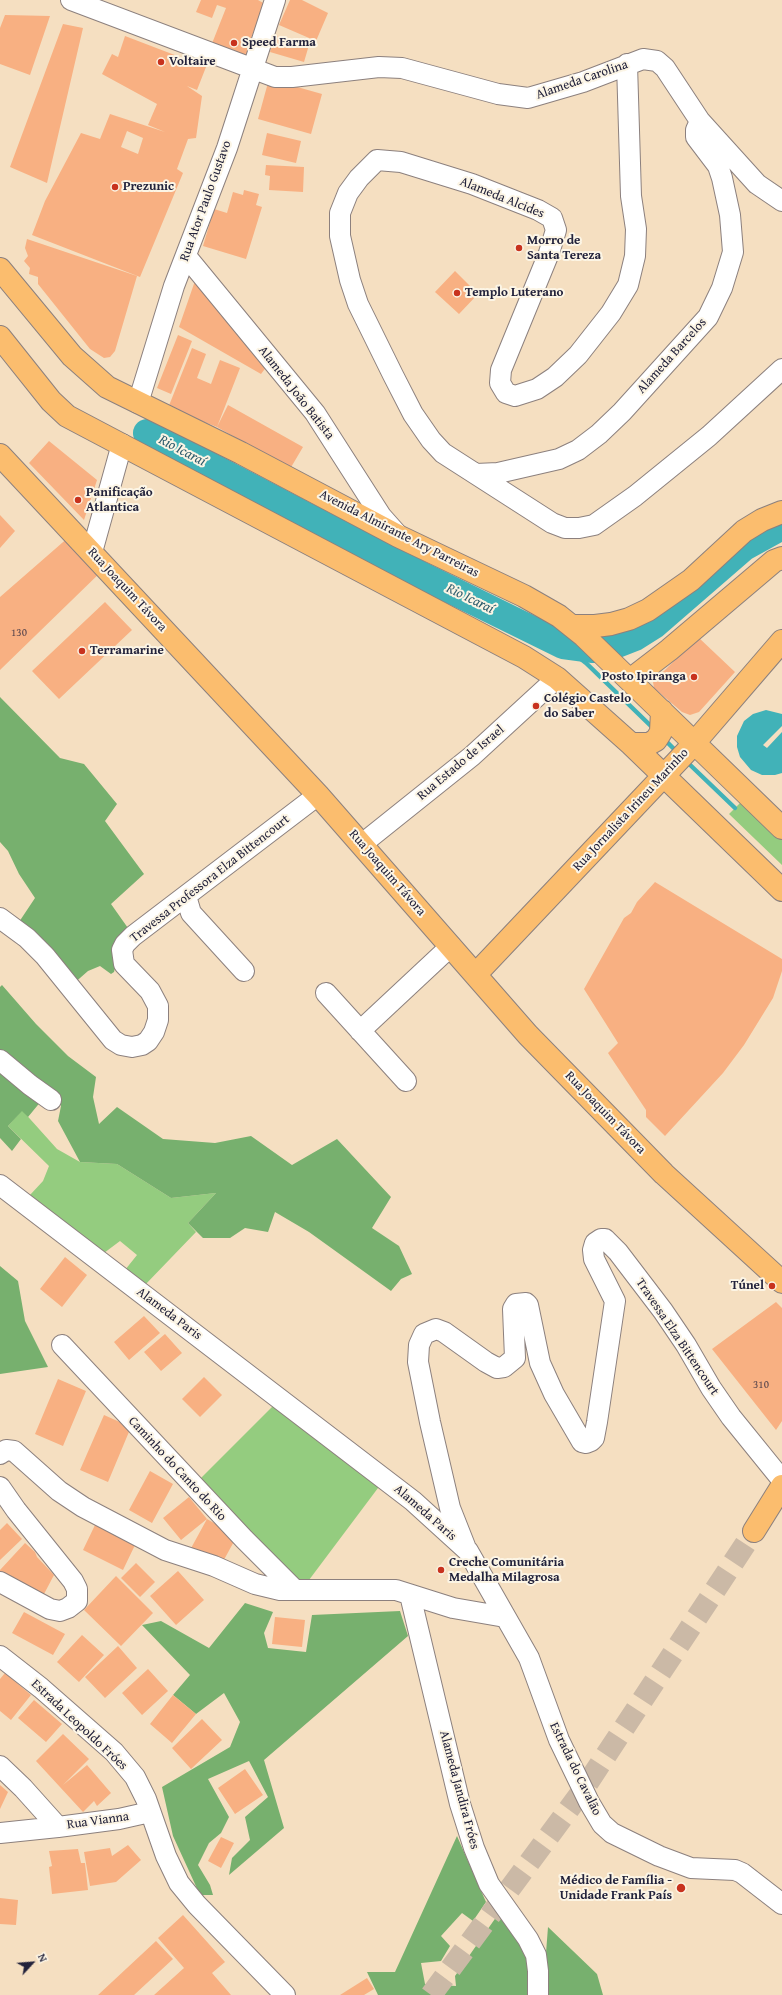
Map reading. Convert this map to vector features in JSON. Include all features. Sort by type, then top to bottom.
[{"type":"main road","name":"Avenida Almirante Ary Parreiras","points":[[0,268],[82,365],[107,387],[240,453],[398,536],[524,596],[574,626],[630,680],[651,732],[665,774],[782,890]]},
{"type":"main road","name":"Avenida Almirante Ary Parreiras","points":[[0,337],[51,401],[67,416],[530,661],[651,732],[691,746],[782,828]]},
{"type":"main road","name":"Rua Joaquim Távora","points":[[0,455],[318,795],[528,1035],[664,1174],[782,1282]]},
{"type":"main road","points":[[574,626],[611,624],[629,619],[648,610],[690,580],[744,531],[762,520],[782,512]]},
{"type":"main road","points":[[630,680],[774,561],[782,558]]},
{"type":"main road","name":"Rua Jornalista Irineu Marinho","points":[[476,974],[691,746],[782,641]]},
{"type":"main road","points":[[754,1531],[782,1486]]},
{"type":"street","name":"Alameda Carolina","points":[[71,0],[275,76],[292,77],[379,67],[402,68],[498,94],[528,98],[583,82],[643,59],[657,61],[665,68],[700,121],[757,184],[782,201]]},
{"type":"street","name":"Rua Ator Paulo Gustavo","points":[[138,403],[174,286],[227,148],[275,0]]},
{"type":"street","name":"Alameda Alcides","points":[[627,64],[631,196],[636,229],[635,256],[628,285],[611,313],[578,355],[555,377],[537,389],[515,396],[506,393],[500,383],[501,370],[549,253],[556,230],[552,218],[538,210],[472,184],[401,162],[377,160],[359,178],[348,193],[340,213],[340,236],[350,280],[358,304],[413,414],[431,440],[443,453],[552,523],[565,528],[579,528],[594,525],[635,496],[709,436],[782,369]]},
{"type":"street","name":"Alameda Barcelos","points":[[476,474],[506,471],[559,459],[578,450],[622,412],[708,317],[722,288],[733,252],[730,215],[722,178],[718,166],[696,137],[696,130],[700,121]]},
{"type":"street","name":"Alameda João Batista","points":[[186,256],[315,413],[380,516],[398,536]]},
{"type":"street","points":[[92,552],[122,444]]},
{"type":"street","name":"Rua Estado de Israel","points":[[362,844],[472,756],[557,678]]},
{"type":"street","name":"Travessa Professora Elza Bittencourt","points":[[0,918],[27,938],[45,956],[113,1040],[121,1045],[132,1047],[148,1041],[154,1032],[158,1020],[158,1006],[150,991],[124,964],[122,950],[133,936],[318,795]]},
{"type":"street","points":[[186,896],[191,913],[244,972]]},
{"type":"street","points":[[360,1031],[451,946]]},
{"type":"street","points":[[326,993],[406,1081]]},
{"type":"street","points":[[0,1060],[51,1100]]},
{"type":"street","name":"Alameda Paris","points":[[0,1185],[414,1501],[468,1551],[505,1617]]},
{"type":"street","name":"Travessa Elza Bittencourt","points":[[468,1551],[450,1508],[418,1362],[419,1345],[424,1334],[436,1329],[486,1362],[497,1368],[504,1367],[515,1358],[513,1309],[516,1304],[526,1303],[528,1305],[540,1363],[554,1394],[582,1442],[586,1443],[591,1441],[594,1438],[597,1422],[615,1301],[594,1259],[593,1250],[595,1243],[601,1239],[605,1239],[618,1252],[663,1311],[723,1405],[782,1480]]},
{"type":"street","name":"Caminho do Canto do Rio","points":[[62,1345],[244,1539],[295,1590]]},
{"type":"street","points":[[0,1454],[6,1450],[14,1451],[59,1491],[83,1508],[165,1550],[214,1566],[255,1584],[280,1590],[396,1590],[453,1608],[505,1617]]},
{"type":"street","points":[[0,1487],[25,1522],[73,1581],[77,1589],[77,1601],[64,1610],[50,1608],[0,1582]]},
{"type":"street","name":"Alameda Jandira Fróes","points":[[410,1595],[460,1804],[474,1848],[489,1884],[528,1939],[536,1955],[538,1995]]},
{"type":"street","name":"Estrada do Cavalão","points":[[505,1617],[529,1658],[564,1751],[594,1812],[602,1824],[612,1833],[674,1862],[691,1868],[735,1870],[742,1873],[782,1904]]},
{"type":"street","name":"Estrada Leopoldo Fróes","points":[[0,1656],[41,1688],[114,1752],[135,1777],[146,1799],[166,1856],[179,1883],[197,1905],[285,1995]]},
{"type":"street","name":"Rua Vianna","points":[[0,1766],[23,1788],[58,1827],[119,1819],[150,1812]]},
{"type":"street","points":[[0,1833],[58,1827]]},
{"type":"green space","points":[[0,697],[60,758],[84,764],[117,804],[105,821],[144,874],[111,904],[135,938],[118,955],[114,972],[111,974],[100,966],[88,971],[72,985],[19,922],[35,898],[19,874],[8,851],[0,842]]},
{"type":"green space","points":[[742,801],[782,840],[782,865],[729,814]]},
{"type":"green space","points":[[2,985],[36,1024],[68,1056],[96,1077],[93,1097],[99,1124],[117,1107],[163,1139],[215,1143],[251,1136],[292,1165],[337,1139],[391,1197],[372,1228],[399,1246],[412,1274],[401,1279],[391,1291],[309,1232],[275,1212],[268,1232],[245,1228],[230,1238],[203,1238],[188,1223],[216,1193],[171,1198],[117,1164],[80,1162],[58,1121],[61,1106],[52,1093],[25,1076],[0,1050],[0,987]]},
{"type":"green space","points":[[0,1065],[42,1100],[28,1117],[22,1111],[8,1126],[21,1139],[12,1151],[0,1138]]},
{"type":"green space","points":[[22,1110],[57,1149],[80,1162],[117,1164],[171,1198],[216,1193],[188,1223],[196,1232],[144,1286],[125,1270],[137,1255],[120,1241],[104,1253],[30,1195],[43,1181],[49,1166],[8,1126]]},
{"type":"green space","points":[[0,1266],[18,1281],[25,1321],[48,1367],[0,1374]]},
{"type":"green space","points":[[274,1405],[381,1484],[306,1584],[293,1582],[200,1479]]},
{"type":"green space","points":[[245,1603],[273,1612],[264,1633],[268,1648],[306,1652],[312,1615],[400,1611],[408,1636],[264,1760],[284,1828],[229,1875],[232,1858],[250,1840],[245,1817],[268,1797],[249,1761],[208,1779],[229,1817],[221,1833],[209,1843],[198,1865],[210,1885],[213,1895],[200,1895],[173,1836],[162,1787],[230,1747],[240,1722],[224,1693],[196,1714],[173,1695],[190,1675],[142,1625],[161,1621],[209,1648]]},
{"type":"green space","points":[[457,1836],[486,1902],[473,1921],[462,1913],[441,1936],[450,1946],[441,1961],[421,1963],[425,1984],[456,1986],[455,1976],[499,1913],[528,1950],[530,1995],[378,1995],[367,1972],[395,1972]]},
{"type":"green space","points":[[548,1927],[597,1974],[603,1995],[545,1995],[545,1966]]},
{"type":"water","points":[[766,710],[782,714],[782,726],[763,745],[767,748],[782,732],[782,773],[775,775],[762,775],[751,770],[740,757],[737,747],[737,736],[744,721],[753,714]]},
{"type":"building","points":[[201,0],[258,0],[265,4],[251,38],[256,40],[248,61],[211,46],[226,8],[217,5],[212,18],[196,12]]},
{"type":"building","points":[[290,0],[302,0],[328,13],[316,41],[279,25]]},
{"type":"building","points":[[5,15],[50,16],[30,75],[0,64],[0,28]]},
{"type":"building","points":[[63,24],[83,28],[47,183],[10,167]]},
{"type":"building","points":[[275,35],[309,45],[304,62],[270,52]]},
{"type":"building","points":[[125,36],[206,67],[197,90],[187,86],[202,96],[196,138],[188,139],[177,169],[183,173],[140,277],[32,235],[45,201],[81,133],[100,139],[110,114],[165,132],[148,125],[157,104],[102,74],[112,54],[118,57]],"holes":[[[127,131],[143,138],[138,154],[121,147]]]},
{"type":"building","points":[[269,79],[322,94],[311,134],[258,119]]},
{"type":"building","points":[[267,133],[301,141],[296,163],[262,155]]},
{"type":"building","points":[[266,165],[304,167],[303,192],[269,190],[270,176],[265,175]]},
{"type":"building","points":[[244,190],[259,194],[256,205],[262,207],[246,259],[203,246],[214,209],[227,213],[233,192],[243,195]]},
{"type":"building","points":[[27,239],[137,276],[115,351],[110,357],[104,358],[90,349],[38,284],[38,277],[29,274],[30,268],[24,261],[28,256],[25,248]]},
{"type":"building","name":"Templo Luterano","points":[[455,271],[478,294],[459,314],[435,292]]},
{"type":"building","points":[[196,278],[267,366],[261,374],[179,327]]},
{"type":"building","points":[[178,335],[192,341],[171,394],[157,388]]},
{"type":"building","points":[[192,348],[206,354],[197,378],[211,384],[220,360],[240,368],[217,427],[168,408]]},
{"type":"building","points":[[228,405],[303,447],[290,469],[217,427]]},
{"type":"building","name":"Panificação Atlantica","points":[[49,441],[97,480],[84,520],[29,463]]},
{"type":"building","points":[[0,515],[15,531],[0,548]]},
{"type":"building","points":[[70,536],[106,567],[0,670],[0,597]]},
{"type":"building","name":"Terramarine","points":[[105,602],[132,630],[59,699],[32,671]]},
{"type":"building","name":"Posto Ipiranga","points":[[698,637],[735,672],[699,712],[690,715],[682,712],[654,688],[653,682]]},
{"type":"building","points":[[655,882],[782,959],[782,971],[773,998],[744,1045],[723,1073],[665,1136],[646,1117],[646,1110],[608,1053],[618,1043],[584,989],[624,918],[631,913],[637,902]]},
{"type":"building","points":[[65,1257],[87,1275],[62,1307],[40,1289]]},
{"type":"building","points":[[776,1302],[782,1308],[782,1421],[776,1430],[712,1349]]},
{"type":"building","points":[[144,1316],[160,1333],[129,1360],[114,1342]]},
{"type":"building","points":[[165,1334],[182,1353],[161,1371],[144,1352]]},
{"type":"building","points":[[204,1377],[222,1395],[200,1417],[182,1399]]},
{"type":"building","points":[[58,1379],[86,1391],[63,1446],[35,1434]]},
{"type":"building","points":[[104,1415],[131,1427],[108,1482],[80,1470]]},
{"type":"building","points":[[150,1471],[173,1484],[152,1523],[129,1510]]},
{"type":"building","points":[[189,1497],[207,1519],[181,1540],[163,1518]]},
{"type":"building","points":[[207,1519],[237,1536],[220,1567],[190,1550]]},
{"type":"building","points":[[7,1523],[22,1539],[0,1560],[0,1530]]},
{"type":"building","points":[[95,1525],[135,1545],[123,1570],[83,1550]]},
{"type":"building","points":[[25,1543],[35,1552],[37,1557],[54,1575],[44,1594],[0,1573],[0,1570]]},
{"type":"building","points":[[136,1563],[155,1582],[140,1597],[121,1578]]},
{"type":"building","points":[[178,1571],[204,1600],[176,1625],[150,1596]]},
{"type":"building","points":[[116,1576],[153,1613],[121,1646],[84,1610]]},
{"type":"building","points":[[24,1612],[65,1634],[53,1655],[12,1633]]},
{"type":"building","points":[[275,1617],[305,1620],[302,1647],[272,1644]]},
{"type":"building","points":[[82,1635],[104,1655],[79,1682],[57,1662]]},
{"type":"building","points":[[118,1646],[137,1668],[105,1698],[85,1677]]},
{"type":"building","points":[[148,1669],[168,1691],[142,1715],[122,1693]]},
{"type":"building","points":[[5,1673],[31,1695],[11,1720],[0,1711],[0,1679]]},
{"type":"building","points":[[173,1695],[196,1714],[172,1743],[150,1724]]},
{"type":"building","points":[[34,1700],[62,1724],[46,1742],[18,1718]]},
{"type":"building","points":[[202,1719],[222,1740],[191,1769],[172,1748]]},
{"type":"building","points":[[63,1734],[89,1759],[63,1785],[87,1765],[111,1793],[97,1806],[94,1801],[83,1812],[36,1761]]},
{"type":"building","points":[[245,1769],[263,1795],[235,1814],[218,1788]]},
{"type":"building","points":[[0,1785],[8,1792],[0,1809]]},
{"type":"building","points":[[221,1837],[234,1843],[221,1868],[208,1861]]},
{"type":"building","points":[[128,1845],[141,1860],[116,1882],[90,1886],[84,1852],[110,1848],[112,1856]]},
{"type":"building","points":[[78,1849],[81,1863],[85,1863],[88,1890],[52,1894],[49,1867],[52,1866],[49,1851]]},
{"type":"building","points":[[0,1898],[18,1900],[16,1925],[0,1924]]},
{"type":"building","points":[[183,1915],[225,1962],[212,1973],[231,1995],[154,1995],[184,1968],[158,1938]]},
{"type":"building","points":[[156,1941],[173,1959],[134,1995],[98,1995]]},
{"type":"building","points":[[367,1978],[374,1989],[364,1995],[340,1995]]},
{"type":"waterway","name":"Rio Icaraí","points":[[147,433],[382,556],[563,645],[593,649],[612,646],[635,637],[654,625],[744,547],[782,526]]},
{"type":"waterway","points":[[563,645],[586,663],[654,729]]},
{"type":"waterway","points":[[663,738],[678,753]]},
{"type":"waterway","points":[[686,761],[735,808]]},
{"type":"tunnel","points":[[431,1995],[583,1790],[754,1531]]},
{"type":"place","name":"Speed Farma","points":[[234,43]]},
{"type":"place","name":"Voltaire","points":[[161,62]]},
{"type":"place","name":"Prezunic","points":[[115,187]]},
{"type":"place","name":"Morro de Santa Tereza","points":[[519,248]]},
{"type":"place","name":"Templo Luterano","points":[[457,293]]},
{"type":"place","name":"Panificação Atlantica","points":[[78,500]]},
{"type":"place","name":"Terramarine","points":[[82,651]]},
{"type":"place","name":"Posto Ipiranga","points":[[694,677]]},
{"type":"place","name":"Colégio Castelo do Saber","points":[[536,706]]},
{"type":"place","name":"Túnel","points":[[772,1286]]},
{"type":"place","name":"Creche Comunitária Medalha Milagrosa","points":[[441,1570]]},
{"type":"place","name":"Médico de Família - Unidade Frank País","points":[[681,1888]]}]
